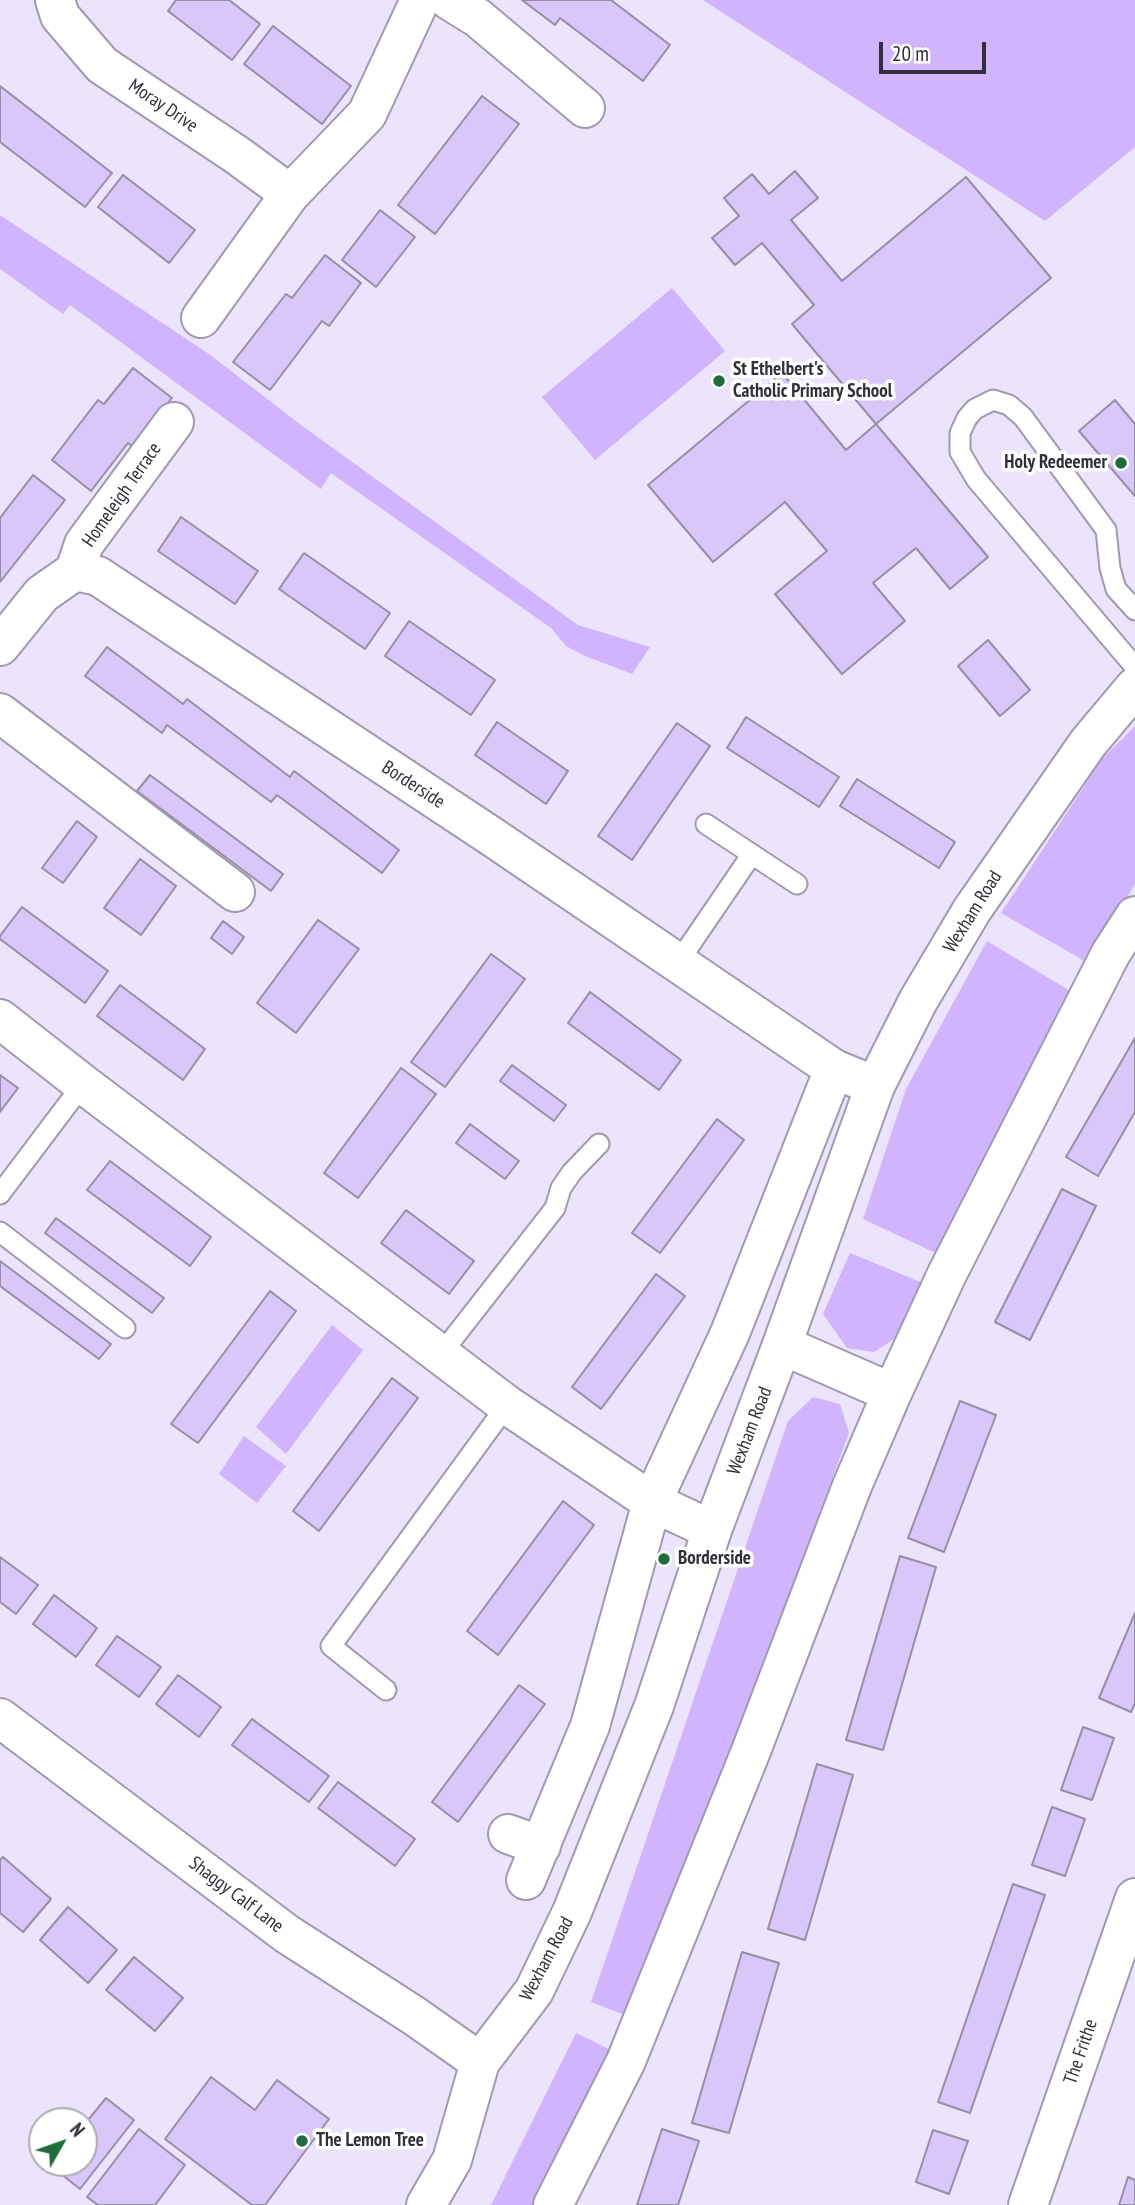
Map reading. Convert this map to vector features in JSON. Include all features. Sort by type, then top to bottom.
[{"type":"street","name":"Moray Drive","points":[[55,0],[60,16],[102,65],[237,155],[290,194]]},
{"type":"street","points":[[201,318],[290,194],[367,114],[419,0]]},
{"type":"street","points":[[449,0],[478,18],[584,108]]},
{"type":"street","name":"Homeleigh Terrace","points":[[75,572],[84,544],[174,422]]},
{"type":"street","points":[[0,646],[41,594],[75,572]]},
{"type":"street","name":"Borderside","points":[[75,572],[98,576],[494,838],[834,1069],[875,1086]]},
{"type":"street","name":"Wexham Road","points":[[426,2205],[452,2160],[480,2062],[534,1991],[572,1912],[654,1706],[712,1530],[875,1086],[918,1001],[972,910],[1088,743],[1135,687]]},
{"type":"street","points":[[0,713],[235,892]]},
{"type":"street","points":[[553,2205],[626,2060],[751,1751],[852,1486],[892,1393],[972,1224],[1105,965],[1135,916]]},
{"type":"street","points":[[0,1018],[506,1405],[652,1502],[712,1530]]},
{"type":"street","points":[[525,1853],[590,1726],[652,1502],[730,1333],[834,1069]]},
{"type":"street","points":[[782,1345],[892,1393]]},
{"type":"street","name":"Shaggy Calf Lane","points":[[0,1718],[287,1934],[413,2015],[480,2062]]},
{"type":"street","name":"The Frithe","points":[[1028,2205],[1135,1898]]},
{"type":"lane","points":[[1135,610],[1116,589],[1110,568],[1106,530],[1023,417],[1009,405],[993,400],[975,409],[960,433],[960,452],[976,480],[1135,667]]},
{"type":"lane","points":[[706,824],[797,884]]},
{"type":"lane","points":[[677,964],[752,854]]},
{"type":"lane","points":[[0,1194],[83,1084]]},
{"type":"lane","points":[[441,1354],[555,1208],[561,1188],[572,1172],[599,1144]]},
{"type":"lane","points":[[0,1232],[125,1328]]},
{"type":"lane","points":[[386,1690],[331,1646],[506,1405]]},
{"type":"shaded area","points":[[703,0],[1135,0],[1135,147],[1045,221]]},
{"type":"shaded area","points":[[0,215],[209,354],[301,425],[578,625],[650,647],[632,674],[566,646],[551,628],[331,473],[321,489],[70,305],[63,314],[0,269]]},
{"type":"shaded area","points":[[672,288],[725,351],[595,460],[542,397]]},
{"type":"shaded area","points":[[1135,726],[1135,884],[1088,963],[1001,913],[1102,759]]},
{"type":"shaded area","points":[[987,941],[1072,992],[938,1254],[863,1219],[906,1089]]},
{"type":"shaded area","points":[[850,1253],[923,1283],[902,1334],[874,1352],[847,1348],[823,1314]]},
{"type":"shaded area","points":[[332,1325],[363,1350],[286,1454],[256,1427]]},
{"type":"shaded area","points":[[813,1397],[840,1404],[849,1433],[633,2018],[591,2002],[788,1421]]},
{"type":"shaded area","points":[[244,1436],[286,1466],[257,1503],[219,1474]]},
{"type":"shaded area","points":[[576,2033],[617,2053],[540,2205],[491,2205]]},
{"type":"building","points":[[176,0],[229,0],[260,24],[232,60],[168,11]]},
{"type":"building","points":[[522,0],[611,0],[670,45],[643,81],[560,18],[555,25]]},
{"type":"building","points":[[273,26],[351,86],[322,124],[244,64]]},
{"type":"building","points":[[0,86],[112,173],[85,207],[0,142]]},
{"type":"building","points":[[482,96],[519,124],[435,234],[398,205]]},
{"type":"building","points":[[795,171],[818,198],[791,220],[842,281],[966,177],[1051,278],[876,424],[792,324],[814,305],[762,243],[735,265],[712,238],[739,216],[724,198],[752,174],[769,194]]},
{"type":"building","points":[[123,175],[195,230],[169,263],[98,207]]},
{"type":"building","points":[[380,210],[415,237],[376,287],[342,260]]},
{"type":"building","points":[[325,255],[361,283],[329,326],[322,321],[270,390],[233,362],[286,294],[292,298]]},
{"type":"building","points":[[133,368],[172,398],[133,447],[128,443],[91,491],[52,460],[98,400],[104,404]]},
{"type":"building","points":[[782,373],[846,450],[876,424],[988,557],[950,589],[916,548],[873,583],[905,621],[842,674],[775,594],[827,551],[785,502],[713,562],[648,485]]},
{"type":"building","name":"Holy Redeemer","points":[[1115,400],[1135,424],[1135,496],[1079,431]]},
{"type":"building","points":[[33,475],[65,500],[0,582],[0,518]]},
{"type":"building","points":[[181,517],[258,571],[235,604],[158,551]]},
{"type":"building","points":[[304,553],[390,613],[365,649],[279,589]]},
{"type":"building","points":[[409,621],[495,680],[471,715],[385,656]]},
{"type":"building","points":[[988,640],[1030,690],[1000,716],[958,666]]},
{"type":"building","points":[[107,647],[183,704],[187,699],[290,777],[294,771],[399,850],[382,873],[277,795],[271,802],[167,725],[162,733],[85,676]]},
{"type":"building","points":[[746,717],[839,777],[819,807],[727,748]]},
{"type":"building","points":[[497,722],[568,771],[546,804],[475,755]]},
{"type":"building","points":[[677,723],[710,746],[632,860],[598,836]]},
{"type":"building","points":[[150,775],[283,874],[271,891],[137,791]]},
{"type":"building","points":[[857,779],[955,842],[939,868],[840,806]]},
{"type":"building","points":[[77,821],[97,837],[63,883],[42,868]]},
{"type":"building","points":[[140,859],[176,886],[141,935],[104,908]]},
{"type":"building","points":[[22,907],[108,971],[85,1003],[0,939]]},
{"type":"building","points":[[318,920],[359,949],[296,1033],[257,1003]]},
{"type":"building","points":[[223,921],[244,937],[232,954],[211,938]]},
{"type":"building","points":[[491,954],[525,979],[445,1087],[411,1062]]},
{"type":"building","points":[[120,985],[205,1049],[183,1080],[97,1016]]},
{"type":"building","points":[[590,992],[681,1060],[659,1090],[568,1023]]},
{"type":"building","points":[[1135,1038],[1135,1112],[1098,1176],[1066,1157]]},
{"type":"building","points":[[512,1065],[566,1105],[554,1121],[500,1081]]},
{"type":"building","points":[[401,1068],[436,1094],[358,1198],[324,1173]]},
{"type":"building","points":[[0,1075],[18,1088],[0,1112]]},
{"type":"building","points":[[717,1119],[744,1140],[660,1253],[632,1233]]},
{"type":"building","points":[[470,1124],[519,1161],[505,1179],[456,1143]]},
{"type":"building","points":[[110,1161],[211,1237],[190,1266],[87,1190]]},
{"type":"building","points":[[1062,1189],[1096,1206],[1030,1340],[995,1322]]},
{"type":"building","points":[[406,1210],[474,1261],[449,1294],[381,1243]]},
{"type":"building","points":[[56,1218],[164,1298],[152,1313],[45,1233]]},
{"type":"building","points":[[0,1261],[111,1344],[99,1359],[0,1286]]},
{"type":"building","points":[[656,1274],[685,1296],[601,1409],[572,1387]]},
{"type":"building","points":[[270,1291],[296,1311],[198,1443],[171,1424]]},
{"type":"building","points":[[392,1378],[418,1398],[319,1531],[293,1511]]},
{"type":"building","points":[[960,1401],[996,1415],[944,1552],[908,1538]]},
{"type":"building","points":[[563,1501],[594,1525],[498,1655],[467,1631]]},
{"type":"building","points":[[900,1556],[936,1567],[883,1750],[846,1740]]},
{"type":"building","points":[[0,1557],[38,1585],[16,1614],[0,1602]]},
{"type":"building","points":[[54,1595],[97,1628],[76,1657],[33,1624]]},
{"type":"building","points":[[1135,1613],[1135,1703],[1131,1712],[1099,1698]]},
{"type":"building","points":[[117,1636],[161,1667],[139,1697],[96,1665]]},
{"type":"building","points":[[178,1675],[221,1707],[199,1737],[156,1704]]},
{"type":"building","points":[[519,1685],[545,1704],[458,1822],[432,1802]]},
{"type":"building","points":[[252,1719],[329,1776],[309,1802],[232,1745]]},
{"type":"building","points":[[1083,1727],[1114,1738],[1092,1800],[1061,1790]]},
{"type":"building","points":[[817,1764],[853,1775],[805,1940],[768,1929]]},
{"type":"building","points":[[338,1782],[415,1839],[395,1866],[318,1808]]},
{"type":"building","points":[[1052,1807],[1085,1819],[1065,1876],[1032,1865]]},
{"type":"building","points":[[3,1857],[51,1899],[23,1932],[0,1913],[0,1860]]},
{"type":"building","points":[[1013,1884],[1045,1895],[970,2113],[938,2102]]},
{"type":"building","points":[[68,1907],[117,1950],[88,1983],[40,1940]]},
{"type":"building","points":[[742,1952],[779,1963],[729,2133],[692,2123]]},
{"type":"building","points":[[134,1957],[183,1998],[155,2031],[106,1990]]},
{"type":"building","points":[[211,2077],[255,2110],[277,2080],[329,2119],[265,2205],[252,2205],[165,2139]]},
{"type":"building","points":[[106,2098],[134,2120],[98,2166],[98,2108]]},
{"type":"building","points":[[139,2129],[185,2165],[155,2205],[98,2205],[87,2197]]},
{"type":"building","points":[[662,2129],[699,2141],[678,2205],[637,2205]]},
{"type":"building","points":[[933,2130],[968,2141],[949,2194],[916,2182]]},
{"type":"building","points":[[65,2177],[89,2177],[80,2189]]},
{"type":"building","points":[[1128,2177],[1135,2180],[1135,2205],[1119,2205]]},
{"type":"place","name":"St Ethelbert's Catholic Primary School","points":[[719,381]]},
{"type":"place","name":"Holy Redeemer","points":[[1121,463]]},
{"type":"place","name":"Borderside","points":[[664,1559]]},
{"type":"place","name":"The Lemon Tree","points":[[302,2141]]}]
